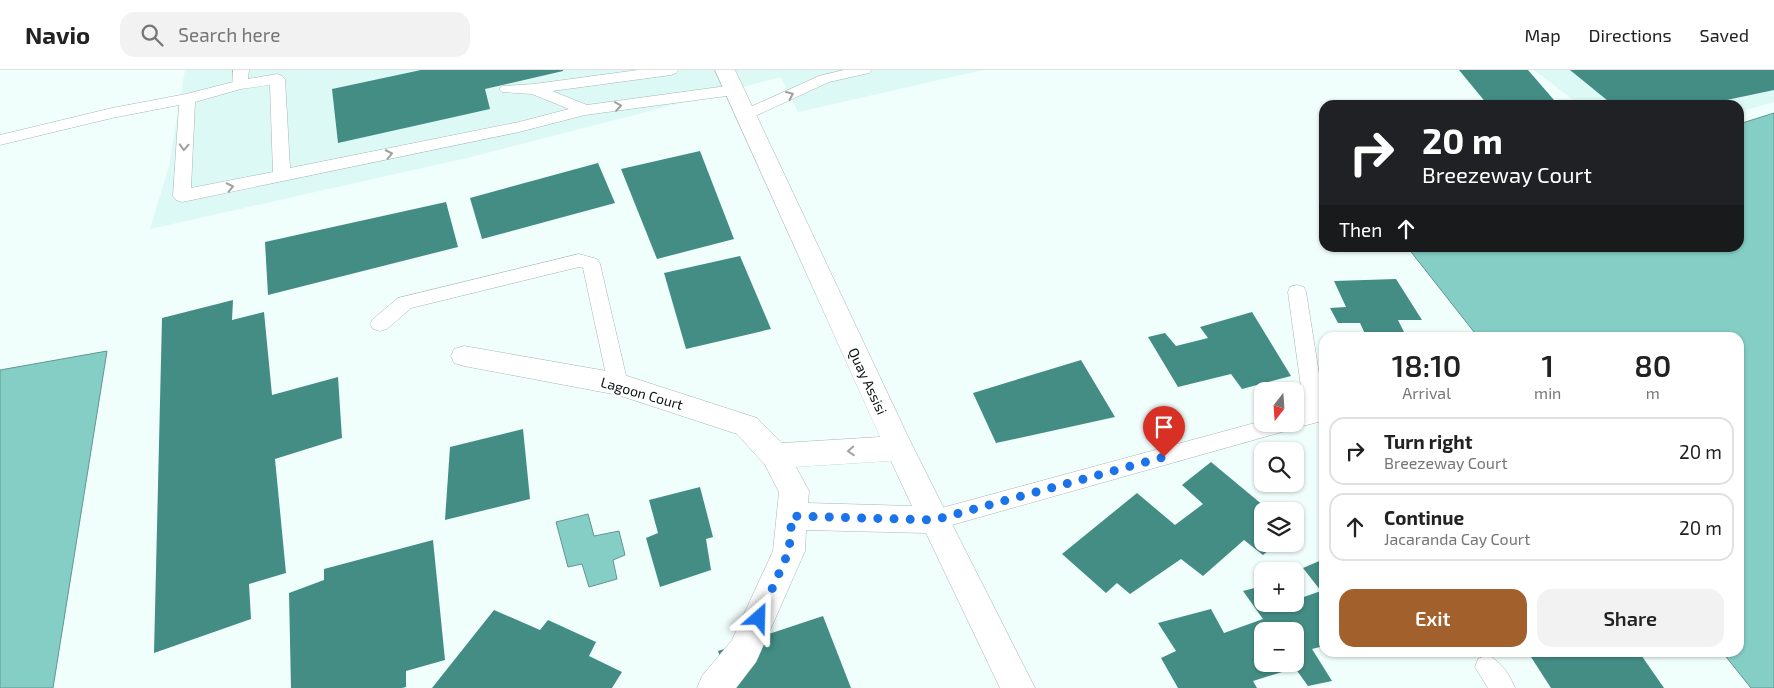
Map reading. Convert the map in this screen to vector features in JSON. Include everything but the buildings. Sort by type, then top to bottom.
[{"type":"street","name":"Quay Assisi","points":[[729,80],[934,520],[1018,688]]},
{"type":"street","name":"Lagoon Court","points":[[464,356],[618,384],[747,426],[775,456],[793,503]]},
{"type":"street","points":[[775,456],[900,448]]},
{"type":"street","points":[[714,688],[744,651],[789,551],[793,503],[934,520]]},
{"type":"lane","points":[[507,90],[534,89],[671,70]]},
{"type":"lane","points":[[746,115],[821,75],[864,70]]},
{"type":"lane","points":[[0,140],[112,113],[187,99],[241,78],[277,79],[282,176]]},
{"type":"lane","points":[[187,99],[182,196],[519,127],[585,110],[729,80]]},
{"type":"lane","points":[[534,89],[585,110]]},
{"type":"lane","points":[[380,324],[405,303],[579,260],[591,264],[618,384]]},
{"type":"lane","points":[[1296,292],[1315,415],[1304,418]]},
{"type":"lane","points":[[934,520],[1254,432]]},
{"type":"lane","points":[[1486,666],[1502,688]]},
{"type":"shaded area","points":[[185,70],[983,70],[798,112],[781,77],[471,157],[150,229],[169,166]]},
{"type":"shaded area","points":[[1534,70],[1774,70],[1774,102],[1744,111],[1744,100],[1573,100]]},
{"type":"water","points":[[1774,113],[1774,688],[1751,688],[1726,657],[1744,657],[1744,332],[1474,332],[1411,252],[1744,252],[1744,122]]},
{"type":"water","points":[[107,351],[53,688],[0,688],[0,370]]},
{"type":"water","points":[[588,514],[594,536],[619,531],[625,555],[613,560],[617,579],[589,587],[582,564],[568,567],[556,522]]},
{"type":"route","points":[[759,618],[789,551],[792,516],[934,520],[1164,457]]}]
